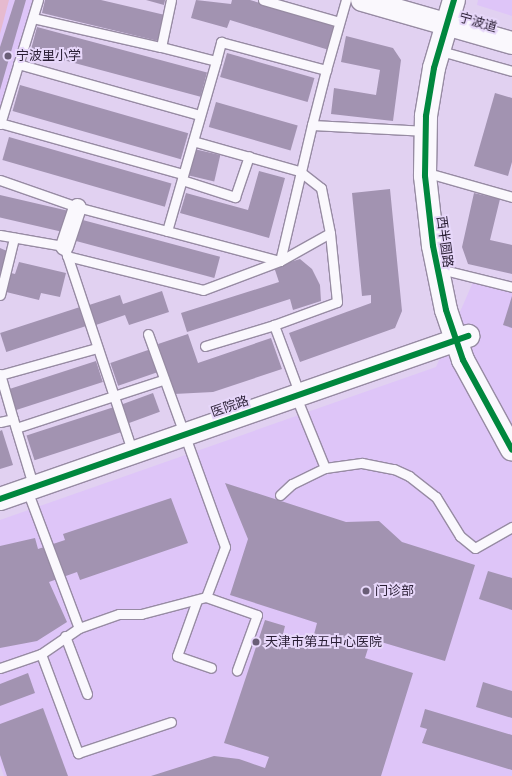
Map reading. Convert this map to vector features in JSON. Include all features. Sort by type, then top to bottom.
[{"type":"street","name":"宁波道","points":[[362,0],[455,14],[512,43]]},
{"type":"street","name":"宁波道","points":[[398,0],[455,14],[512,32]]},
{"type":"street","name":"西半圆路","points":[[455,14],[448,53],[430,132],[435,175],[448,271],[462,338],[475,388],[512,450]]},
{"type":"street","name":"西半圆路","points":[[455,14],[431,81],[430,132],[432,246],[462,338],[512,428]]},
{"type":"street","points":[[66,251],[77,207]]},
{"type":"street","name":"医院路","points":[[0,499],[462,338]]},
{"type":"lane","points":[[38,0],[0,124],[183,177],[235,197],[249,156]]},
{"type":"lane","points":[[161,47],[171,0]]},
{"type":"lane","points":[[263,0],[339,22]]},
{"type":"lane","points":[[280,260],[299,171],[346,0]]},
{"type":"lane","points":[[33,18],[216,61]]},
{"type":"lane","points":[[167,231],[221,42],[326,70]]},
{"type":"lane","points":[[448,53],[512,71]]},
{"type":"lane","points":[[18,64],[200,115]]},
{"type":"lane","points":[[312,126],[430,132]]},
{"type":"lane","points":[[193,140],[299,171],[321,188],[330,233],[337,302],[274,325],[205,346]]},
{"type":"lane","points":[[435,175],[512,197]]},
{"type":"lane","points":[[0,180],[77,207],[280,260]]},
{"type":"lane","points":[[0,234],[203,290],[280,260],[330,233]]},
{"type":"lane","points":[[0,295],[14,238]]},
{"type":"lane","points":[[66,251],[133,453]]},
{"type":"lane","points":[[448,271],[512,287]]},
{"type":"lane","points":[[274,325],[298,396],[325,468]]},
{"type":"lane","points":[[148,334],[182,435],[225,547],[201,598],[177,656],[211,668]]},
{"type":"lane","points":[[79,628],[30,489],[16,428],[0,375],[97,348]]},
{"type":"lane","points":[[16,428],[115,397],[163,380]]},
{"type":"lane","points":[[0,422],[13,418]]},
{"type":"lane","points":[[280,495],[292,484],[325,468],[362,463],[404,474],[436,497],[460,536],[475,548],[512,527]]},
{"type":"lane","points":[[0,668],[41,654],[65,636],[79,628],[119,614],[141,614],[201,598],[257,615],[237,670]]},
{"type":"lane","points":[[65,636],[87,694]]},
{"type":"lane","points":[[41,654],[78,753],[171,722]]},
{"type":"shaded area","name":"宁波里小学","points":[[0,0],[33,0],[0,112]]},
{"type":"shaded area","points":[[0,0],[9,0],[0,34]]},
{"type":"shaded area","points":[[478,0],[512,0],[512,16],[477,5]]},
{"type":"shaded area","name":"天津市第五中心医院","points":[[473,282],[512,292],[512,776],[4,776],[0,765],[0,520],[436,367]]},
{"type":"building","points":[[15,0],[26,0],[0,90],[0,47]]},
{"type":"building","points":[[45,0],[101,0],[165,15],[158,41],[42,13]]},
{"type":"building","points":[[146,0],[165,0],[164,5]]},
{"type":"building","points":[[196,0],[231,4],[232,0],[250,0],[336,26],[329,50],[230,20],[227,28],[191,18]]},
{"type":"building","points":[[37,27],[207,73],[201,97],[31,51]]},
{"type":"building","points":[[346,36],[393,48],[401,60],[393,121],[331,114],[334,88],[376,95],[380,70],[341,62]]},
{"type":"building","points":[[227,53],[314,78],[308,102],[220,77]]},
{"type":"building","points":[[20,85],[188,133],[181,159],[13,111]]},
{"type":"building","points":[[495,93],[512,98],[512,162],[508,176],[474,166]]},
{"type":"building","points":[[216,102],[298,125],[291,150],[209,127]]},
{"type":"building","points":[[9,137],[171,184],[165,207],[2,160]]},
{"type":"building","points":[[194,149],[220,155],[214,181],[188,175]]},
{"type":"building","points":[[259,171],[285,178],[269,238],[180,213],[186,193],[248,210]]},
{"type":"building","points":[[390,189],[402,311],[395,328],[300,362],[289,333],[371,303],[371,295],[362,296],[352,193]]},
{"type":"building","points":[[474,193],[500,199],[490,240],[512,245],[512,274],[468,264],[462,247]]},
{"type":"building","points":[[0,195],[71,211],[66,233],[0,218]]},
{"type":"building","points":[[79,219],[220,257],[214,278],[73,240]]},
{"type":"building","points":[[0,248],[7,251],[0,274]]},
{"type":"building","points":[[300,259],[312,269],[320,285],[321,301],[293,310],[290,299],[187,332],[181,313],[279,282],[274,267]]},
{"type":"building","points":[[19,262],[66,273],[60,297],[41,293],[39,300],[2,291],[7,272],[15,274]]},
{"type":"building","points":[[162,291],[169,312],[129,325],[125,315],[93,326],[86,306],[120,295],[123,304]]},
{"type":"building","points":[[512,296],[512,328],[503,325]]},
{"type":"building","points":[[80,307],[86,326],[6,352],[0,333]]},
{"type":"building","points":[[188,334],[198,363],[271,338],[282,369],[213,392],[174,394],[158,344]]},
{"type":"building","points":[[151,349],[159,372],[118,386],[110,363]]},
{"type":"building","points":[[96,361],[103,382],[16,410],[9,389]]},
{"type":"building","points":[[153,393],[160,412],[125,424],[118,406]]},
{"type":"building","points":[[114,407],[122,432],[35,460],[27,435]]},
{"type":"building","points":[[2,430],[13,465],[0,469],[0,431]]},
{"type":"building","points":[[225,483],[346,522],[379,521],[402,542],[475,565],[445,661],[371,639],[365,658],[413,673],[381,776],[151,776],[214,756],[239,759],[265,768],[269,757],[224,743],[265,620],[285,626],[283,634],[312,642],[317,623],[230,595],[248,539]]},
{"type":"building","points":[[171,498],[188,543],[80,580],[77,572],[49,582],[67,622],[37,641],[0,648],[0,546],[35,538],[38,549],[65,540],[63,534]]},
{"type":"building","points":[[488,571],[512,578],[512,610],[479,599]]},
{"type":"building","points":[[28,673],[35,693],[0,706],[0,684]]},
{"type":"building","points":[[483,682],[512,691],[512,718],[476,707]]},
{"type":"building","points":[[43,708],[68,776],[7,776],[0,755],[0,724]]},
{"type":"building","points":[[425,709],[512,735],[512,770],[422,743],[427,729],[420,727]]},
{"type":"cycle path","points":[[454,0],[434,68],[426,116],[425,176],[433,246],[446,310],[463,360],[512,450]]},
{"type":"cycle path","points":[[0,499],[468,336]]},
{"type":"place","name":"宁波里小学","points":[[8,56]]},
{"type":"place","name":"门诊部","points":[[366,591]]},
{"type":"place","name":"天津市第五中心医院","points":[[256,642]]}]
